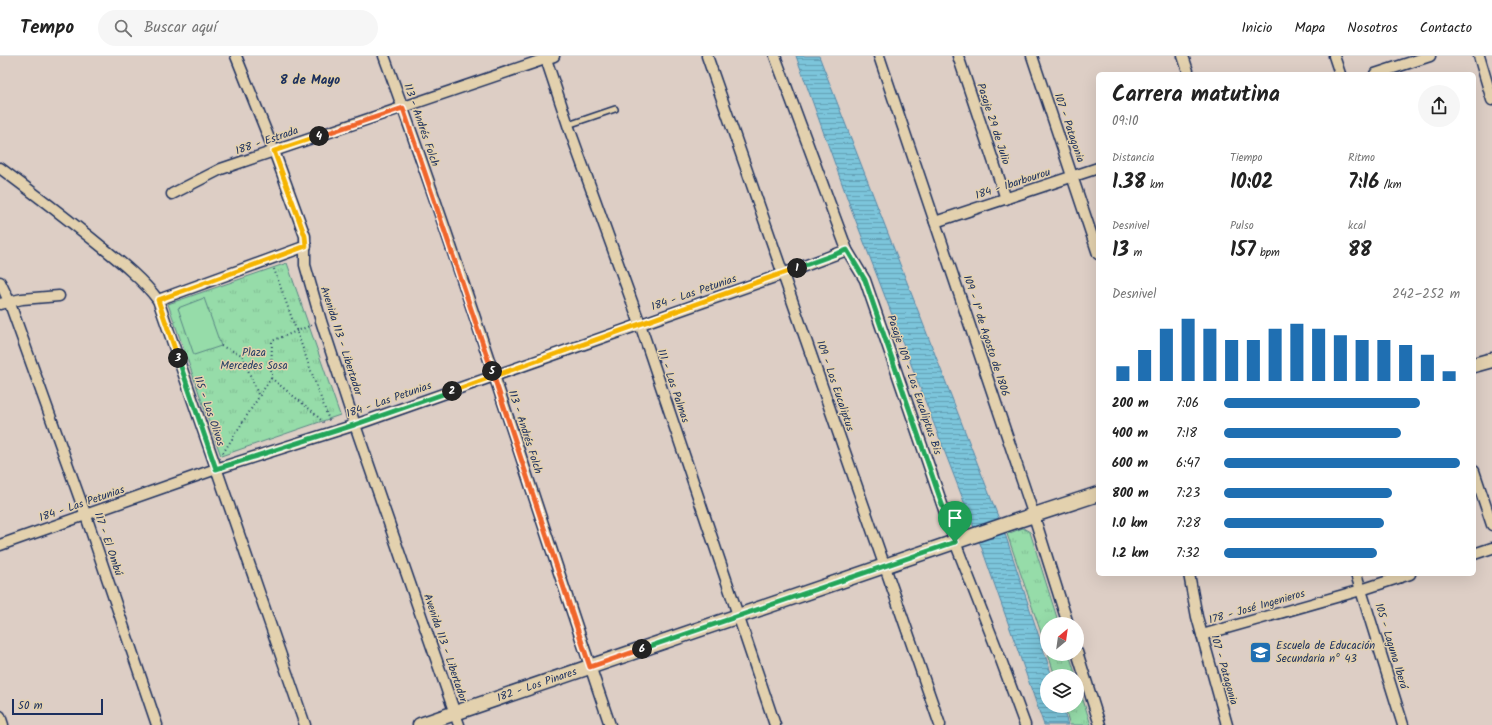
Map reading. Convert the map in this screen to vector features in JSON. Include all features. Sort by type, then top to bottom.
[{"type":"street","name":"Avenida 113 - Libertador","points":[[236,56],[274,151],[305,236],[305,265],[321,321],[354,425],[457,719]]},
{"type":"street","name":"113 - Andrés Folch","points":[[384,56],[494,376],[610,725]]},
{"type":"street","name":"109 - Los Eucaliptus","points":[[707,56],[886,566],[940,725]]},
{"type":"street","name":"Pasaje 109 - Los Eucaliptus Bis","points":[[775,56],[847,250],[865,280],[955,542],[1025,725]]},
{"type":"street","name":"109 - 1° de Agosto de 1806","points":[[879,56],[1034,516],[1066,617]]},
{"type":"street","name":"Pasaje 29 de Julio","points":[[958,56],[1006,199]]},
{"type":"street","name":"107 - Patagonia","points":[[1032,56],[1096,248]]},
{"type":"street","points":[[1183,56],[1188,72]]},
{"type":"street","points":[[1334,56],[1339,72]]},
{"type":"street","points":[[1381,72],[1430,56]]},
{"type":"street","points":[[1479,56],[1492,100]]},
{"type":"street","name":"188 - Estrada","points":[[172,194],[221,169],[403,108],[548,57]]},
{"type":"street","name":"111 - Las Palmas","points":[[548,57],[568,125],[640,324],[775,725]]},
{"type":"street","name":"115 - Los Olivos","points":[[0,168],[74,223],[120,261],[151,291],[158,300],[305,725]]},
{"type":"street","name":"184 - Ibarbourou","points":[[935,222],[1096,169]]},
{"type":"street","points":[[158,300],[306,246]]},
{"type":"street","name":"184 - Las Petunias","points":[[0,545],[216,469],[354,425],[783,274],[806,264],[847,250]]},
{"type":"street","name":"117 - El Ombú","points":[[0,282],[4,302],[86,516],[157,725]]},
{"type":"street","points":[[4,302],[59,296]]},
{"type":"street","points":[[1476,364],[1492,360]]},
{"type":"street","points":[[1476,477],[1492,525]]},
{"type":"street","name":"182 - Los Pinares","points":[[420,725],[457,719],[590,667],[1096,495]]},
{"type":"street","points":[[1476,553],[1492,548]]},
{"type":"street","name":"107 - Patagonia","points":[[1189,576],[1197,617],[1227,725]]},
{"type":"street","name":"105 - Laguna Iberá","points":[[1357,576],[1403,725]]},
{"type":"street","name":"178 - José Ingenieros","points":[[1202,635],[1361,590],[1404,576]]},
{"type":"street","points":[[1080,661],[1100,725]]},
{"type":"street","points":[[0,716],[3,725]]},
{"type":"lane","points":[[568,125],[615,109]]},
{"type":"path","points":[[270,259],[333,432]]},
{"type":"path","points":[[216,469],[221,456],[271,378],[272,341],[321,321]]},
{"type":"path","points":[[221,346],[242,356],[259,397]]},
{"type":"path","points":[[271,378],[312,410],[333,432]]},
{"type":"green space","name":"Plaza Mercedes Sosa","points":[[287,263],[340,415],[221,456],[168,304]]},
{"type":"green space","points":[[204,298],[221,346],[194,355],[178,308]]},
{"type":"green space","points":[[1023,528],[1030,532],[1057,617],[1040,617],[1040,630],[1007,534]]},
{"type":"green space","points":[[1050,661],[1071,661],[1074,669],[1053,669]]},
{"type":"green space","points":[[1084,703],[1091,725],[1070,725],[1066,713],[1084,713]]},
{"type":"water","points":[[796,56],[819,56],[1006,537],[1040,640],[1040,661],[1047,661],[1050,669],[1040,669],[1040,713],[1064,713],[1068,725],[1044,725],[981,546],[849,203]]},
{"type":"place","name":"Escuela de Educación Secundaria nº 43","points":[[1260,652]]},
{"type":"district","name":"8 de Mayo","points":[[310,80]]},
{"type":"route","points":[[955,542],[590,667],[494,376],[403,108],[274,151],[305,236],[306,246],[158,300],[216,469],[354,425],[494,376],[783,274],[806,264],[847,250],[865,280],[955,542]]}]
